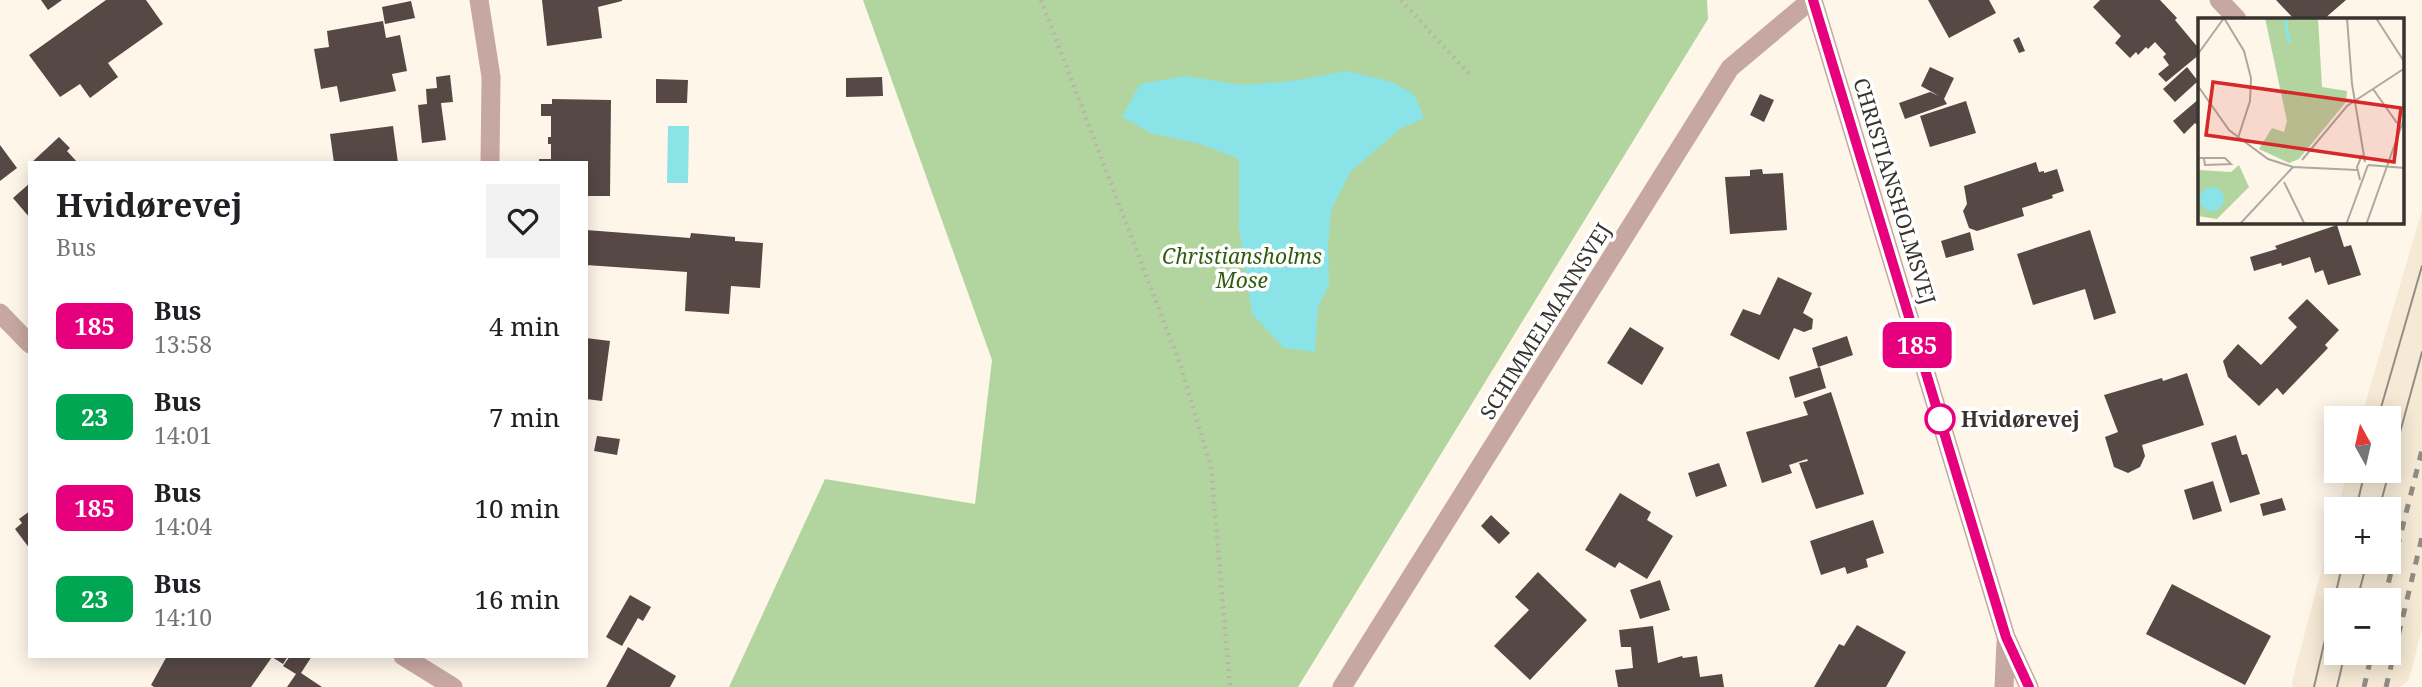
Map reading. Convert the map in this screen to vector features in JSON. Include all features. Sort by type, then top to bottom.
[{"type":"street","points":[[480,0],[491,77],[490,161]]},
{"type":"street","name":"CHRISTIANSHOLMSVEJ","points":[[1812,0],[2006,637],[2029,687]]},
{"type":"street","name":"SCHIMMELMANNSVEJ","points":[[1342,687],[1730,68],[1812,0]]},
{"type":"street","points":[[2219,0],[2237,18]]},
{"type":"street","points":[[0,313],[28,342]]},
{"type":"street","name":"CHRISTIANSHOLMSVEJ","points":[[2004,687],[2006,637]]},
{"type":"street","points":[[408,658],[453,687]]},
{"type":"path","points":[[1041,0],[1180,364],[1211,467],[1230,687]]},
{"type":"path","points":[[1401,0],[1470,75]]},
{"type":"shaded area","points":[[2422,210],[2422,628],[2409,680],[2400,687],[2293,687],[2292,682],[2324,560],[2324,574],[2401,574],[2401,497],[2340,497],[2345,483],[2401,483],[2401,406],[2365,406]]},
{"type":"green space","name":"Christiansholms Mose","points":[[863,0],[1707,0],[1708,19],[1298,687],[729,687],[825,479],[975,504],[992,360]]},
{"type":"water","points":[[1347,71],[1392,82],[1414,94],[1424,118],[1400,129],[1351,171],[1331,210],[1329,285],[1318,307],[1315,352],[1284,348],[1252,314],[1239,229],[1239,159],[1200,144],[1151,133],[1122,117],[1140,84],[1185,76],[1242,85],[1292,81]]},
{"type":"water","points":[[668,126],[689,126],[688,183],[667,183]]},
{"type":"building","points":[[41,0],[62,0],[48,10]]},
{"type":"building","points":[[106,0],[146,0],[163,24],[108,63],[118,77],[90,98],[80,84],[60,97],[29,55]]},
{"type":"building","points":[[542,0],[622,1],[598,7],[602,38],[547,46]]},
{"type":"building","points":[[1928,0],[1989,0],[1996,13],[1949,38]]},
{"type":"building","points":[[2100,0],[2160,0],[2198,48],[2198,56],[2166,82],[2158,74],[2169,65],[2163,57],[2166,54],[2155,42],[2148,49],[2146,47],[2138,55],[2136,52],[2130,58],[2115,43],[2121,36],[2093,7]]},
{"type":"building","points":[[2276,0],[2346,0],[2325,18],[2293,18]]},
{"type":"building","points":[[411,1],[415,18],[385,24],[382,7]]},
{"type":"building","points":[[383,21],[386,38],[400,35],[407,71],[392,74],[396,91],[340,102],[337,86],[321,89],[314,49],[329,47],[327,31]]},
{"type":"building","points":[[2019,37],[2025,51],[2019,53],[2013,40]]},
{"type":"building","points":[[1930,67],[1954,78],[1944,99],[1947,104],[1905,119],[1899,103],[1930,92],[1939,96],[1921,86]]},
{"type":"building","points":[[2187,67],[2198,81],[2175,102],[2163,89]]},
{"type":"building","points":[[450,75],[453,102],[441,103],[446,140],[422,143],[418,105],[427,104],[426,89],[437,88],[436,77]]},
{"type":"building","points":[[882,77],[883,96],[846,97],[846,78]]},
{"type":"building","points":[[656,79],[688,80],[687,103],[656,103]]},
{"type":"building","points":[[1760,94],[1774,100],[1764,122],[1750,115]]},
{"type":"building","points":[[552,99],[611,100],[610,196],[588,196],[588,161],[539,161],[551,159],[548,137],[551,137],[551,116],[541,116],[541,104],[552,104]]},
{"type":"building","points":[[2198,100],[2198,126],[2195,123],[2184,134],[2173,121]]},
{"type":"building","points":[[1966,101],[1976,133],[1930,147],[1920,116]]},
{"type":"building","points":[[393,126],[398,161],[334,161],[330,134]]},
{"type":"building","points":[[59,137],[70,148],[67,151],[76,161],[33,161]]},
{"type":"building","points":[[0,145],[17,168],[0,181]]},
{"type":"building","points":[[2036,162],[2039,172],[2057,169],[2064,191],[2052,195],[2053,198],[2022,208],[2024,216],[1977,231],[1969,228],[1963,211],[1967,204],[1964,186]]},
{"type":"building","points":[[1762,169],[1763,174],[1783,173],[1787,230],[1730,234],[1725,177],[1750,176],[1750,170]]},
{"type":"building","points":[[28,185],[28,216],[13,198]]},
{"type":"building","points":[[2337,225],[2344,247],[2351,245],[2361,275],[2328,285],[2323,270],[2315,273],[2310,257],[2254,271],[2250,257]]},
{"type":"building","points":[[588,230],[690,238],[691,233],[763,243],[760,288],[731,286],[729,314],[685,311],[687,272],[588,265]]},
{"type":"building","points":[[2090,230],[2116,313],[2094,320],[2085,289],[2033,305],[2017,254]]},
{"type":"building","points":[[1970,232],[1974,250],[1946,258],[1941,241]]},
{"type":"building","points":[[1778,277],[1812,293],[1803,313],[1813,319],[1812,329],[1804,332],[1794,328],[1779,360],[1730,335],[1743,309],[1760,315]]},
{"type":"building","points":[[2307,299],[2339,330],[2325,345],[2328,348],[2283,395],[2277,388],[2259,406],[2228,377],[2223,361],[2238,344],[2261,365],[2297,327],[2288,318]]},
{"type":"building","points":[[1630,327],[1664,348],[1642,385],[1607,363]]},
{"type":"building","points":[[1847,336],[1853,355],[1818,367],[1812,348]]},
{"type":"building","points":[[588,338],[610,341],[602,401],[588,399]]},
{"type":"building","points":[[1820,367],[1826,388],[1795,398],[1789,377]]},
{"type":"building","points":[[2187,373],[2204,425],[2142,445],[2145,456],[2140,467],[2128,473],[2114,467],[2105,437],[2118,432],[2104,395]]},
{"type":"building","points":[[1831,392],[1864,494],[1816,509],[1799,463],[1808,461],[1807,459],[1789,465],[1792,473],[1762,483],[1746,432],[1808,415],[1803,402]]},
{"type":"building","points":[[2236,435],[2242,455],[2247,454],[2260,494],[2230,503],[2211,443]]},
{"type":"building","points":[[597,436],[620,439],[617,455],[594,451]]},
{"type":"building","points":[[1719,463],[1727,486],[1696,497],[1688,473]]},
{"type":"building","points":[[2213,481],[2222,511],[2193,520],[2184,490]]},
{"type":"building","points":[[1620,493],[1651,512],[1647,520],[1673,536],[1647,579],[1619,562],[1615,568],[1585,550]]},
{"type":"building","points":[[2282,498],[2286,510],[2263,516],[2260,504]]},
{"type":"building","points":[[28,512],[28,546],[15,529],[22,523],[19,519]]},
{"type":"building","points":[[1491,515],[1510,533],[1499,544],[1481,526]]},
{"type":"building","points":[[1873,520],[1884,553],[1866,559],[1868,567],[1847,574],[1845,567],[1821,575],[1810,541]]},
{"type":"building","points":[[1538,572],[1587,620],[1530,680],[1494,646],[1529,610],[1515,597]]},
{"type":"building","points":[[1660,580],[1670,610],[1640,619],[1630,590]]},
{"type":"building","points":[[2172,584],[2271,636],[2245,685],[2146,634]]},
{"type":"building","points":[[630,595],[651,607],[643,621],[638,618],[622,646],[606,637]]},
{"type":"building","points":[[1857,625],[1906,652],[1886,687],[1814,687],[1839,644],[1844,646]]},
{"type":"building","points":[[1653,626],[1658,663],[1682,656],[1697,656],[1700,677],[1722,674],[1724,687],[1618,687],[1615,670],[1633,668],[1631,647],[1621,647],[1619,630]]},
{"type":"building","points":[[628,647],[676,676],[670,687],[606,687]]},
{"type":"building","points":[[166,658],[271,658],[251,687],[151,685]]},
{"type":"building","points":[[274,658],[287,658],[283,664]]},
{"type":"building","points":[[289,658],[311,658],[301,673],[322,687],[287,687],[296,674],[283,666]]},
{"type":"tram line","points":[[2381,406],[2422,266]]},
{"type":"tram line","points":[[2382,497],[2422,352]]},
{"type":"tram line","points":[[2359,497],[2362,483]]},
{"type":"tram line","points":[[2314,687],[2340,574]]},
{"type":"tram line","points":[[2360,588],[2364,574]]},
{"type":"tram line","points":[[2337,687],[2342,665]]},
{"type":"railway","points":[[2387,588],[2422,450]]},
{"type":"railway","points":[[2386,687],[2422,537]]},
{"type":"railway","points":[[2364,687],[2369,665]]},
{"type":"bus line","name":"185","points":[[1813,0],[2006,637],[2029,687]]},
{"type":"place","name":"Hvidørevej","points":[[1940,419]]}]
